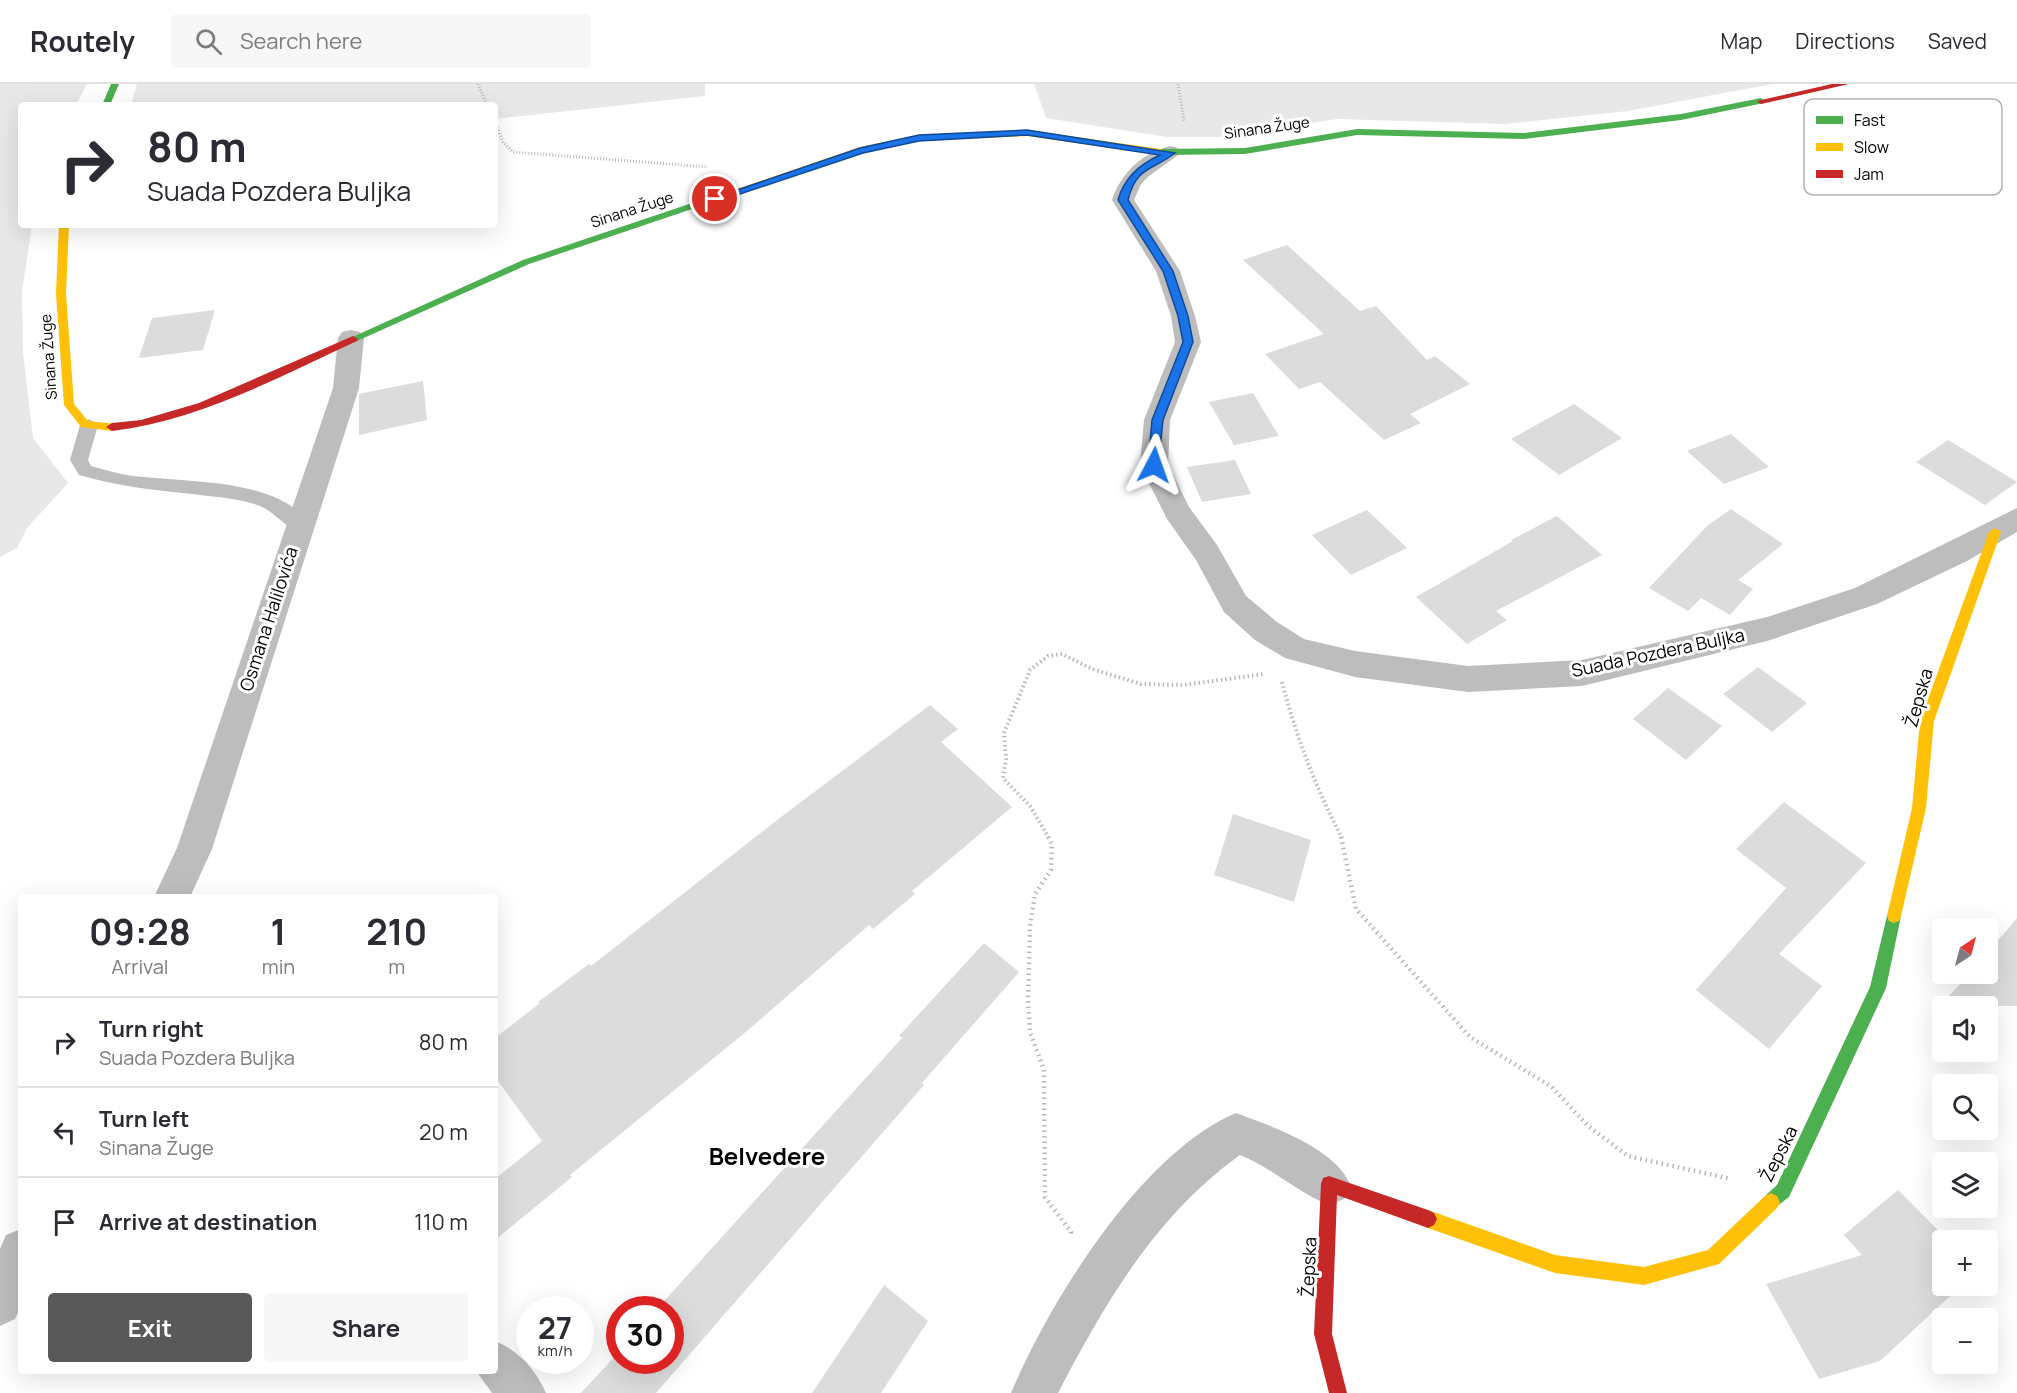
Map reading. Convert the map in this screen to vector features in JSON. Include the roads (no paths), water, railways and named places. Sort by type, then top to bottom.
[{"type":"main road","points":[[107,102],[115,84]]},
{"type":"main road","name":"Sinana Žuge","points":[[64,228],[61,294],[69,405],[77,418],[88,425],[121,426],[194,409],[526,262],[860,150],[919,138],[1027,133],[1170,153],[1245,150],[1357,132],[1523,136],[1680,117],[1845,84]]},
{"type":"main road","name":"Žepska","points":[[1338,1393],[1323,1334],[1329,1184],[1555,1264],[1644,1276],[1713,1258],[1783,1191],[1878,988],[1919,808],[1927,721],[2006,525]]},
{"type":"street","name":"Suada Pozdera Buljka","points":[[1170,153],[1147,164],[1127,186],[1123,200],[1168,271],[1183,316],[1188,342],[1157,420],[1154,465],[1177,512],[1207,553],[1235,604],[1266,631],[1296,649],[1355,664],[1468,679],[1582,673],[1767,629],[1855,599],[1957,553],[2006,525]]},
{"type":"street","name":"Osmana Halilovića","points":[[173,894],[194,849],[346,388],[351,338]]},
{"type":"street","points":[[1034,1393],[1105,1265],[1166,1189],[1204,1152],[1236,1133],[1277,1149],[1329,1184]]},
{"type":"street","points":[[0,1304],[18,1258]]},
{"type":"street","points":[[498,1366],[523,1393]]},
{"type":"lane","points":[[88,425],[79,460],[85,471],[126,481],[229,492],[264,500],[281,508],[300,525]]},
{"type":"district","name":"Belvedere","points":[[767,1157]]}]
